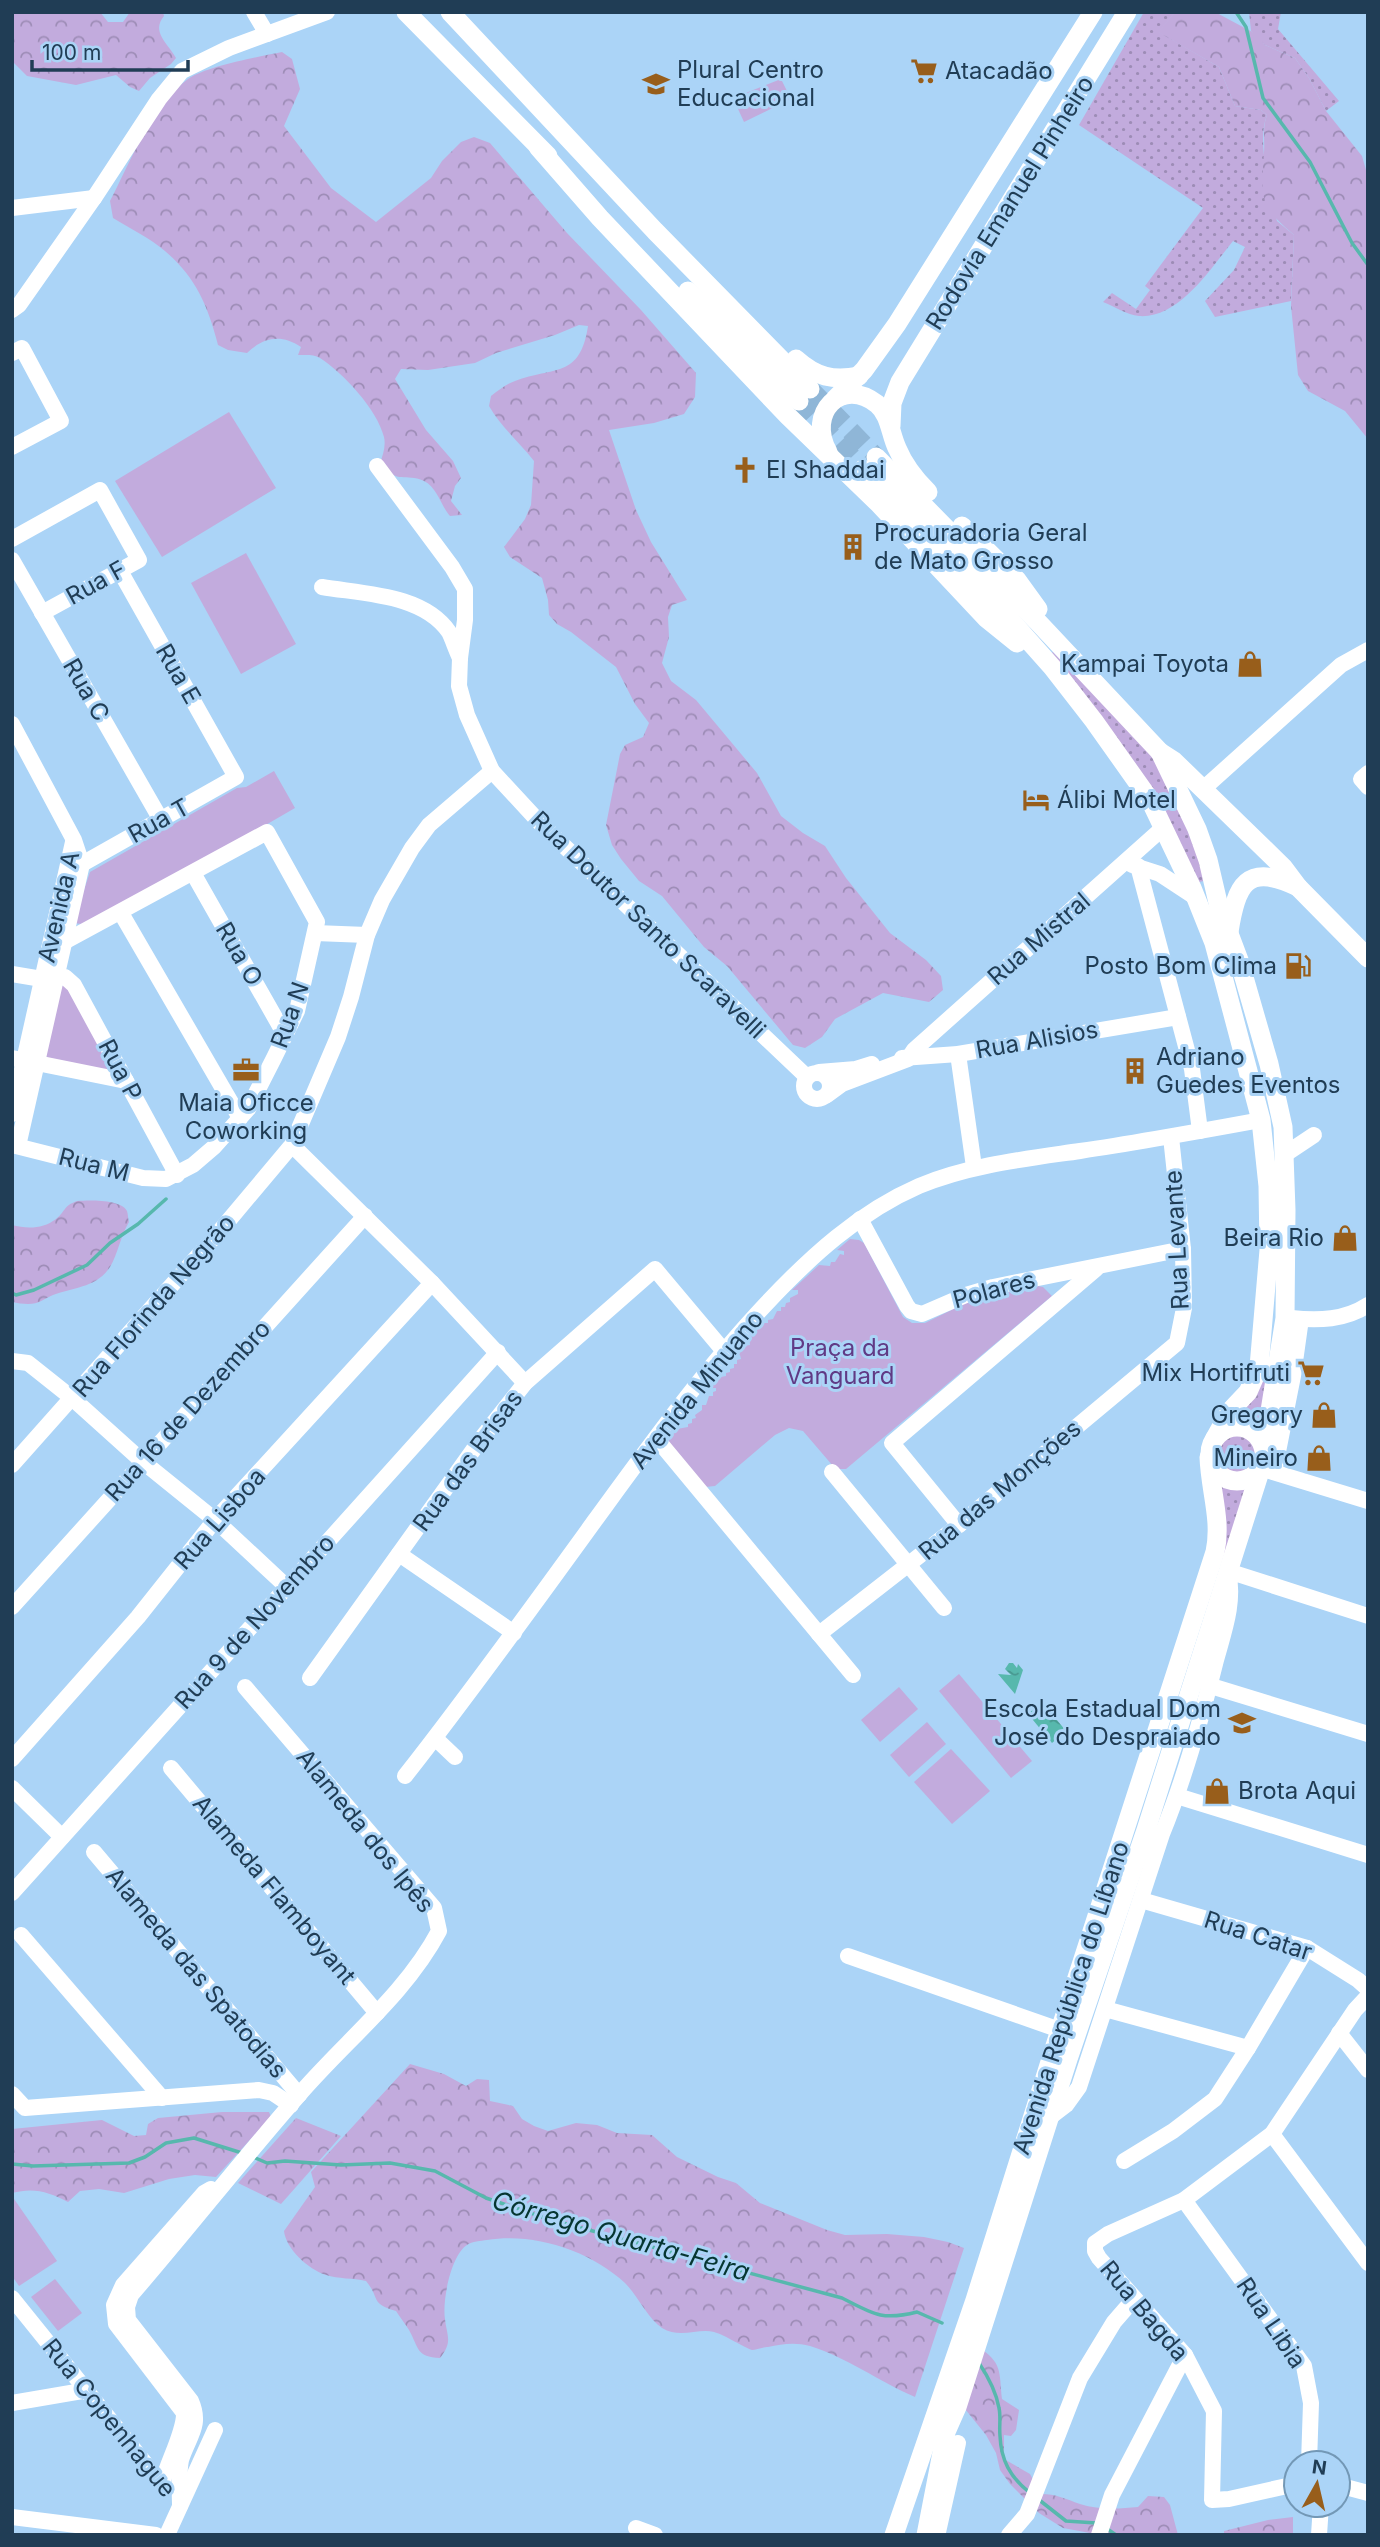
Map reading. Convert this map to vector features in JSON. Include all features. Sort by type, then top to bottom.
[{"type":"main road","points":[[406,12],[538,147],[600,218],[832,460],[862,467],[1051,635],[1160,752],[1174,761],[1283,867],[1298,887],[1368,958]]},
{"type":"main road","points":[[450,12],[585,157],[650,239]]},
{"type":"main road","name":"Rodovia Emanuel Pinheiro","points":[[835,399],[865,369],[943,252],[1093,12]]},
{"type":"main road","name":"Rodovia Emanuel Pinheiro","points":[[892,410],[1127,12]]},
{"type":"main road","points":[[538,147],[650,239],[805,395]]},
{"type":"main road","points":[[585,157],[633,192],[806,368],[825,378],[844,379],[865,369]]},
{"type":"main road","points":[[832,460],[822,440],[821,423],[823,414],[835,399],[854,395],[867,397],[892,410],[903,461],[915,478],[1017,580],[1033,599],[1051,635]]},
{"type":"main road","points":[[862,467],[982,588],[1052,667],[1141,785],[1164,827],[1195,897],[1221,966],[1261,1120],[1269,1199],[1269,1250],[1259,1367],[1250,1389],[1230,1411],[1212,1447],[1218,1474],[1234,1482],[1244,1481],[1265,1463],[1256,1434],[1242,1427],[1227,1428],[1212,1447]]},
{"type":"main road","name":"Avenida República do Líbano","points":[[933,2530],[946,2432],[957,2407],[1049,2118],[1154,1832],[1228,1571],[1265,1463],[1293,1319],[1283,1127],[1269,1064],[1246,984],[1219,907],[1208,860],[1197,829],[1160,752]]},
{"type":"main road","points":[[1228,933],[1237,894],[1243,885],[1251,880],[1269,877],[1281,878],[1298,887]]},
{"type":"main road","name":"Avenida República do Líbano","points":[[894,2535],[899,2514],[975,2300],[1059,2030],[1216,1552],[1218,1519],[1211,1481],[1212,1447]]},
{"type":"main road","points":[[899,2514],[908,2508],[918,2508],[933,2530]]},
{"type":"street","points":[[254,12],[267,34]]},
{"type":"street","points":[[12,310],[19,305],[159,99],[181,71],[229,48],[327,12]]},
{"type":"street","points":[[12,208],[94,198]]},
{"type":"street","points":[[12,353],[22,348],[61,421],[12,446]]},
{"type":"street","name":"Rua Doutor Santo Scaravelli","points":[[377,466],[452,567],[465,589],[459,686],[467,715],[492,771],[541,824],[813,1074]]},
{"type":"street","name":"Rua F","points":[[12,539],[100,490],[139,560],[42,613]]},
{"type":"street","name":"Rua C","points":[[12,559],[161,820]]},
{"type":"street","name":"Rua E","points":[[120,571],[236,777]]},
{"type":"street","points":[[322,587],[400,600],[430,613],[449,632],[460,658]]},
{"type":"street","points":[[1208,794],[1341,665],[1368,650]]},
{"type":"street","points":[[12,724],[19,747],[74,840]]},
{"type":"street","name":"Rua Florinda Negrão","points":[[12,1465],[219,1232],[292,1145],[338,1037],[367,935],[382,900],[412,848],[429,825],[492,771]]},
{"type":"street","name":"Rua T","points":[[82,864],[236,777]]},
{"type":"street","name":"Rua Mistral","points":[[906,1055],[1130,866],[1164,827]]},
{"type":"street","name":"Rua N","points":[[177,1175],[214,1147],[248,1109],[297,1011],[317,922],[267,832],[193,873]]},
{"type":"street","name":"Avenida A","points":[[48,979],[64,942],[82,864],[74,840]]},
{"type":"street","name":"Avenida A","points":[[12,1114],[24,1060],[48,979],[74,840]]},
{"type":"street","points":[[1130,866],[1169,878],[1195,897]]},
{"type":"street","points":[[1130,866],[1192,1069],[1200,1131]]},
{"type":"street","points":[[64,942],[193,873]]},
{"type":"street","name":"Rua O","points":[[193,873],[285,1035]]},
{"type":"street","points":[[121,913],[240,1118]]},
{"type":"street","points":[[315,933],[367,935]]},
{"type":"street","points":[[12,974],[48,979]]},
{"type":"street","name":"Rua P","points":[[48,979],[65,977],[74,985],[177,1175]]},
{"type":"street","name":"Rua Alisios","points":[[906,1055],[958,1054],[1178,1017]]},
{"type":"street","points":[[958,1054],[974,1167]]},
{"type":"street","points":[[906,1055],[842,1084],[818,1099],[809,1097],[803,1085],[813,1074],[856,1069],[906,1055]]},
{"type":"street","points":[[24,1060],[126,1081]]},
{"type":"street","name":"Avenida A","points":[[15,1145],[24,1060]]},
{"type":"street","points":[[813,1074],[829,1079],[827,1095]]},
{"type":"street","name":"Avenida Minuano","points":[[405,1776],[723,1350],[807,1263],[860,1219],[919,1186],[974,1167],[1171,1137],[1261,1120]]},
{"type":"street","points":[[1284,1155],[1314,1135]]},
{"type":"street","name":"Rua Levante","points":[[1171,1137],[1183,1250],[1184,1308],[1177,1343]]},
{"type":"street","name":"Rua M","points":[[15,1145],[143,1178],[166,1179],[177,1175]]},
{"type":"street","points":[[292,1145],[432,1283],[525,1383]]},
{"type":"street","name":"Rua 16 de Dezembro","points":[[12,1607],[365,1216]]},
{"type":"street","name":"Polares","points":[[860,1219],[907,1306],[922,1314],[966,1295],[993,1287],[1183,1250]]},
{"type":"street","points":[[959,1525],[892,1443],[1098,1267]]},
{"type":"street","name":"Rua das Brisas","points":[[310,1678],[484,1435],[525,1383],[654,1269],[723,1350]]},
{"type":"street","name":"Rua Lisboa","points":[[12,1759],[138,1616],[215,1520],[432,1283]]},
{"type":"street","points":[[1293,1319],[1351,1316],[1368,1304]]},
{"type":"street","name":"Rua das Monções","points":[[819,1634],[959,1525],[1177,1343]]},
{"type":"street","name":"Rua 9 de Novembro","points":[[12,1893],[498,1352]]},
{"type":"street","points":[[12,1361],[28,1363],[72,1398],[142,1461],[215,1520],[287,1587]]},
{"type":"street","points":[[656,1438],[853,1675]]},
{"type":"street","points":[[1265,1463],[1368,1501]]},
{"type":"street","points":[[832,1472],[944,1608]]},
{"type":"street","points":[[399,1554],[514,1633]]},
{"type":"street","points":[[1228,1571],[1368,1616]]},
{"type":"street","name":"Avenida República do Líbano","points":[[1049,2118],[1066,2105],[1079,2087],[1141,1900],[1154,1832],[1177,1796],[1211,1686],[1228,1611],[1228,1571]]},
{"type":"street","points":[[1211,1686],[1368,1734]]},
{"type":"street","name":"Alameda dos Ipês","points":[[169,2476],[181,2461],[190,2422],[122,2322],[114,2305],[204,2193],[226,2181],[295,2100],[377,2013],[426,1956],[439,1931],[434,1908],[245,1687]]},
{"type":"street","points":[[435,1738],[455,1757]]},
{"type":"street","name":"Alameda Flamboyant","points":[[171,1768],[377,2013]]},
{"type":"street","points":[[12,1788],[62,1837]]},
{"type":"street","points":[[1177,1796],[1368,1855]]},
{"type":"street","name":"Alameda das Spatodias","points":[[94,1852],[295,2100]]},
{"type":"street","name":"Rua Catar","points":[[1141,1900],[1307,1948],[1359,1980],[1368,1989]]},
{"type":"street","points":[[21,1935],[162,2098]]},
{"type":"street","points":[[1124,2161],[1173,2131],[1214,2099],[1248,2048],[1307,1948]]},
{"type":"street","points":[[848,1956],[1059,2030]]},
{"type":"street","points":[[1184,2200],[1272,2134],[1339,2033],[1368,1996]]},
{"type":"street","points":[[1105,2009],[1248,2048]]},
{"type":"street","points":[[1339,2033],[1368,2070]]},
{"type":"street","points":[[12,2094],[25,2108],[259,2090],[295,2100]]},
{"type":"street","points":[[1272,2134],[1368,2263]]},
{"type":"street","name":"Rua Bagda","points":[[1184,2200],[1108,2234],[1096,2243],[1096,2255],[1185,2355],[1214,2411],[1212,2500],[1282,2487]]},
{"type":"street","name":"Rua Libia","points":[[1184,2200],[1304,2366],[1311,2403],[1309,2449]]},
{"type":"street","name":"Rua Copenhague","points":[[12,2298],[88,2390],[169,2476],[180,2506]]},
{"type":"street","points":[[1010,2535],[1027,2514],[1040,2485],[1080,2378],[1114,2322],[1134,2299]]},
{"type":"street","points":[[1099,2535],[1112,2495],[1185,2355]]},
{"type":"street","points":[[12,2403],[88,2390]]},
{"type":"street","points":[[167,2535],[215,2430]]},
{"type":"street","points":[[933,2530],[958,2443]]},
{"type":"street","points":[[12,2518],[156,2535]]},
{"type":"street","points":[[636,2528],[655,2535]]},
{"type":"green space","points":[[12,12],[100,12],[108,22],[123,22],[130,12],[163,12],[160,32],[176,58],[150,78],[139,91],[116,75],[76,85],[27,76],[12,61]]},
{"type":"green space","points":[[1144,12],[1175,12],[1159,32],[1219,67],[1235,106],[1261,110],[1267,115],[1263,139],[1271,196],[1277,221],[1294,235],[1291,301],[1215,317],[1205,301],[1234,270],[1245,247],[1233,241],[1193,290],[1167,309],[1154,315],[1139,316],[1103,302],[1112,293],[1136,309],[1150,290],[1145,286],[1203,208],[1079,125]]},
{"type":"green space","points":[[1175,12],[1215,12],[1256,34],[1265,45],[1295,58],[1326,111],[1362,156],[1368,177],[1368,439],[1345,411],[1308,391],[1298,375],[1291,306],[1294,235],[1274,216],[1264,199],[1262,180],[1267,115],[1261,110],[1235,106],[1219,67],[1158,32]]},
{"type":"green space","points":[[1249,12],[1281,12],[1278,29],[1339,101],[1326,111],[1295,58],[1265,45],[1251,31]]},
{"type":"green space","points":[[282,52],[292,59],[300,89],[284,126],[331,188],[376,222],[431,178],[442,161],[461,142],[474,137],[490,143],[567,233],[641,310],[696,373],[695,397],[684,414],[654,423],[609,430],[636,510],[651,542],[687,600],[672,605],[668,617],[669,637],[662,663],[671,681],[696,700],[757,773],[781,816],[825,846],[846,878],[890,933],[926,960],[941,976],[943,990],[929,1002],[883,993],[835,1019],[822,1037],[805,1048],[793,1045],[727,966],[704,947],[662,896],[639,881],[612,845],[606,825],[620,754],[625,745],[643,737],[649,723],[635,704],[616,667],[557,624],[549,615],[542,578],[510,557],[504,547],[525,519],[531,505],[534,461],[489,406],[491,396],[509,384],[572,363],[579,355],[588,326],[579,325],[496,353],[475,363],[428,370],[401,369],[395,379],[426,430],[453,461],[461,478],[455,486],[451,501],[462,515],[450,516],[428,484],[392,474],[380,463],[385,444],[380,426],[367,404],[339,373],[318,357],[298,355],[301,347],[287,340],[266,341],[247,353],[228,350],[218,345],[208,312],[185,271],[162,248],[113,218],[110,201],[143,136],[175,90],[188,79],[207,70]]},
{"type":"green space","points":[[781,79],[791,99],[744,122],[733,98]]},
{"type":"green space","points":[[229,412],[276,488],[162,557],[115,481]]},
{"type":"green space","points":[[246,553],[296,644],[241,674],[191,583]]},
{"type":"green space","points":[[1053,652],[1148,749],[1169,783],[1207,880],[1192,884],[1049,655]]},
{"type":"green space","points":[[274,771],[295,808],[190,869],[82,924],[73,923],[90,872],[237,788],[246,787]]},
{"type":"green space","points":[[57,986],[66,986],[112,1068],[107,1071],[44,1055]]},
{"type":"green space","points":[[77,1201],[112,1202],[127,1211],[129,1222],[110,1267],[98,1279],[84,1286],[35,1303],[12,1302],[12,1225],[46,1225]]},
{"type":"green space","name":"Praça da Vanguard","points":[[850,1239],[864,1243],[903,1317],[912,1323],[925,1323],[976,1298],[1037,1286],[1043,1287],[1052,1296],[846,1469],[833,1466],[803,1431],[789,1428],[775,1435],[715,1486],[705,1487],[667,1443],[677,1429],[688,1427],[688,1424],[692,1423],[695,1415],[702,1410],[702,1405],[706,1405],[709,1396],[713,1396],[716,1388],[708,1388],[716,1378],[726,1376],[730,1369],[734,1368],[734,1364],[737,1364],[737,1360],[741,1359],[740,1355],[732,1356],[735,1351],[743,1350],[743,1346],[750,1345],[749,1337],[745,1338],[759,1323],[768,1323],[768,1320],[773,1319],[777,1311],[781,1311],[781,1307],[790,1302],[790,1298],[798,1294],[798,1290],[792,1290],[819,1265],[830,1266],[840,1254],[844,1255],[844,1251],[837,1250]]},
{"type":"green space","points":[[1262,1372],[1269,1373],[1258,1429],[1242,1423],[1232,1423]]},
{"type":"green space","points":[[1237,1431],[1253,1438],[1260,1454],[1253,1470],[1237,1477],[1221,1470],[1214,1454],[1221,1438]]},
{"type":"green space","points":[[1221,1481],[1238,1486],[1253,1482],[1227,1564],[1217,1560]]},
{"type":"green space","points":[[959,1674],[1032,1761],[1011,1778],[939,1691]]},
{"type":"green space","points":[[899,1687],[918,1709],[880,1742],[861,1720]]},
{"type":"green space","points":[[927,1722],[946,1744],[909,1777],[890,1755]]},
{"type":"green space","points":[[951,1749],[990,1791],[952,1824],[914,1782]]},
{"type":"green space","points":[[410,2064],[444,2074],[466,2086],[477,2079],[489,2080],[490,2101],[513,2106],[522,2119],[548,2131],[576,2123],[597,2125],[617,2133],[652,2135],[677,2157],[736,2183],[760,2203],[827,2230],[845,2235],[924,2237],[964,2248],[915,2397],[837,2356],[810,2346],[789,2344],[752,2350],[714,2332],[669,2331],[652,2319],[625,2283],[596,2262],[561,2246],[524,2239],[477,2241],[461,2250],[452,2268],[446,2290],[444,2311],[447,2347],[440,2358],[426,2356],[417,2347],[396,2311],[379,2303],[366,2281],[331,2276],[312,2268],[293,2251],[284,2231],[315,2187],[311,2172]]},
{"type":"green space","points":[[222,2112],[269,2112],[271,2117],[216,2177],[195,2175],[169,2179],[124,2193],[99,2189],[80,2191],[68,2202],[41,2192],[27,2190],[12,2193],[12,2129],[102,2120],[134,2136],[146,2135],[148,2124],[158,2118]]},
{"type":"green space","points":[[296,2118],[341,2136],[281,2204],[238,2183]]},
{"type":"green space","points":[[12,2196],[57,2261],[19,2286],[12,2276]]},
{"type":"green space","points":[[55,2279],[82,2313],[58,2331],[31,2297]]},
{"type":"green space","points":[[977,2346],[996,2363],[1000,2374],[1002,2399],[1019,2410],[1016,2430],[1011,2436],[1004,2435],[1004,2459],[1030,2474],[1041,2494],[1087,2506],[1109,2508],[1138,2507],[1148,2496],[1164,2497],[1170,2505],[1178,2535],[1101,2535],[1063,2528],[1039,2513],[1010,2484],[1000,2470],[996,2453],[986,2435],[961,2404]]},
{"type":"green space","points":[[1293,2519],[1293,2533],[1307,2535],[1224,2535],[1224,2531],[1268,2520]]},
{"type":"water","points":[[1009,1663],[1013,1663],[1017,1668],[1018,1664],[1023,1670],[1015,1694],[998,1674],[1011,1675],[1005,1669]]},
{"type":"water","points":[[1042,1702],[1066,1731],[1052,1743],[1028,1714]]},
{"type":"waterway","points":[[1236,12],[1246,27],[1263,98],[1310,162],[1352,243],[1368,265]]},
{"type":"waterway","points":[[12,1293],[16,1295],[34,1290],[87,1265],[110,1243],[138,1224],[166,1199]]},
{"type":"waterway","name":"Córrego Quarta-Feira","points":[[12,2164],[33,2166],[129,2163],[145,2157],[166,2143],[194,2138],[242,2153]]},
{"type":"waterway","name":"Córrego Quarta-Feira","points":[[253,2157],[267,2163],[390,2163],[435,2171],[486,2198],[548,2219],[842,2298],[878,2314],[895,2316],[917,2312],[942,2323]]},
{"type":"waterway","name":"Córrego Quarta-Feira","points":[[979,2363],[998,2402],[1001,2445],[1005,2460],[1012,2474],[1029,2492]]},
{"type":"waterway","name":"Córrego Quarta-Feira","points":[[1038,2499],[1066,2521],[1096,2523]]},
{"type":"waterway","name":"Córrego Quarta-Feira","points":[[1106,2528],[1116,2535]]},
{"type":"tunnel","points":[[810,389],[876,457]]},
{"type":"tunnel","points":[[799,401],[863,469]]},
{"type":"place","name":"Atacadão","points":[[924,71]]},
{"type":"place","name":"Plural Centro Educacional","points":[[656,84]]},
{"type":"place","name":"El Shaddai","points":[[745,470]]},
{"type":"place","name":"Procuradoria Geral de Mato Grosso","points":[[853,547]]},
{"type":"place","name":"Kampai Toyota","points":[[1250,664]]},
{"type":"place","name":"Álibi Motel","points":[[1036,800]]},
{"type":"place","name":"Posto Bom Clima","points":[[1298,966]]},
{"type":"place","name":"Maia Oficce Coworking","points":[[246,1070]]},
{"type":"place","name":"Adriano Guedes Eventos","points":[[1135,1071]]},
{"type":"place","name":"Beira Rio","points":[[1345,1238]]},
{"type":"place","name":"Mix Hortifruti","points":[[1311,1373]]},
{"type":"place","name":"Gregory","points":[[1324,1415]]},
{"type":"place","name":"Mineiro","points":[[1319,1458]]},
{"type":"place","name":"Escola Estadual Dom José do Despraiado","points":[[1242,1723]]},
{"type":"place","name":"Brota Aqui","points":[[1217,1791]]}]
